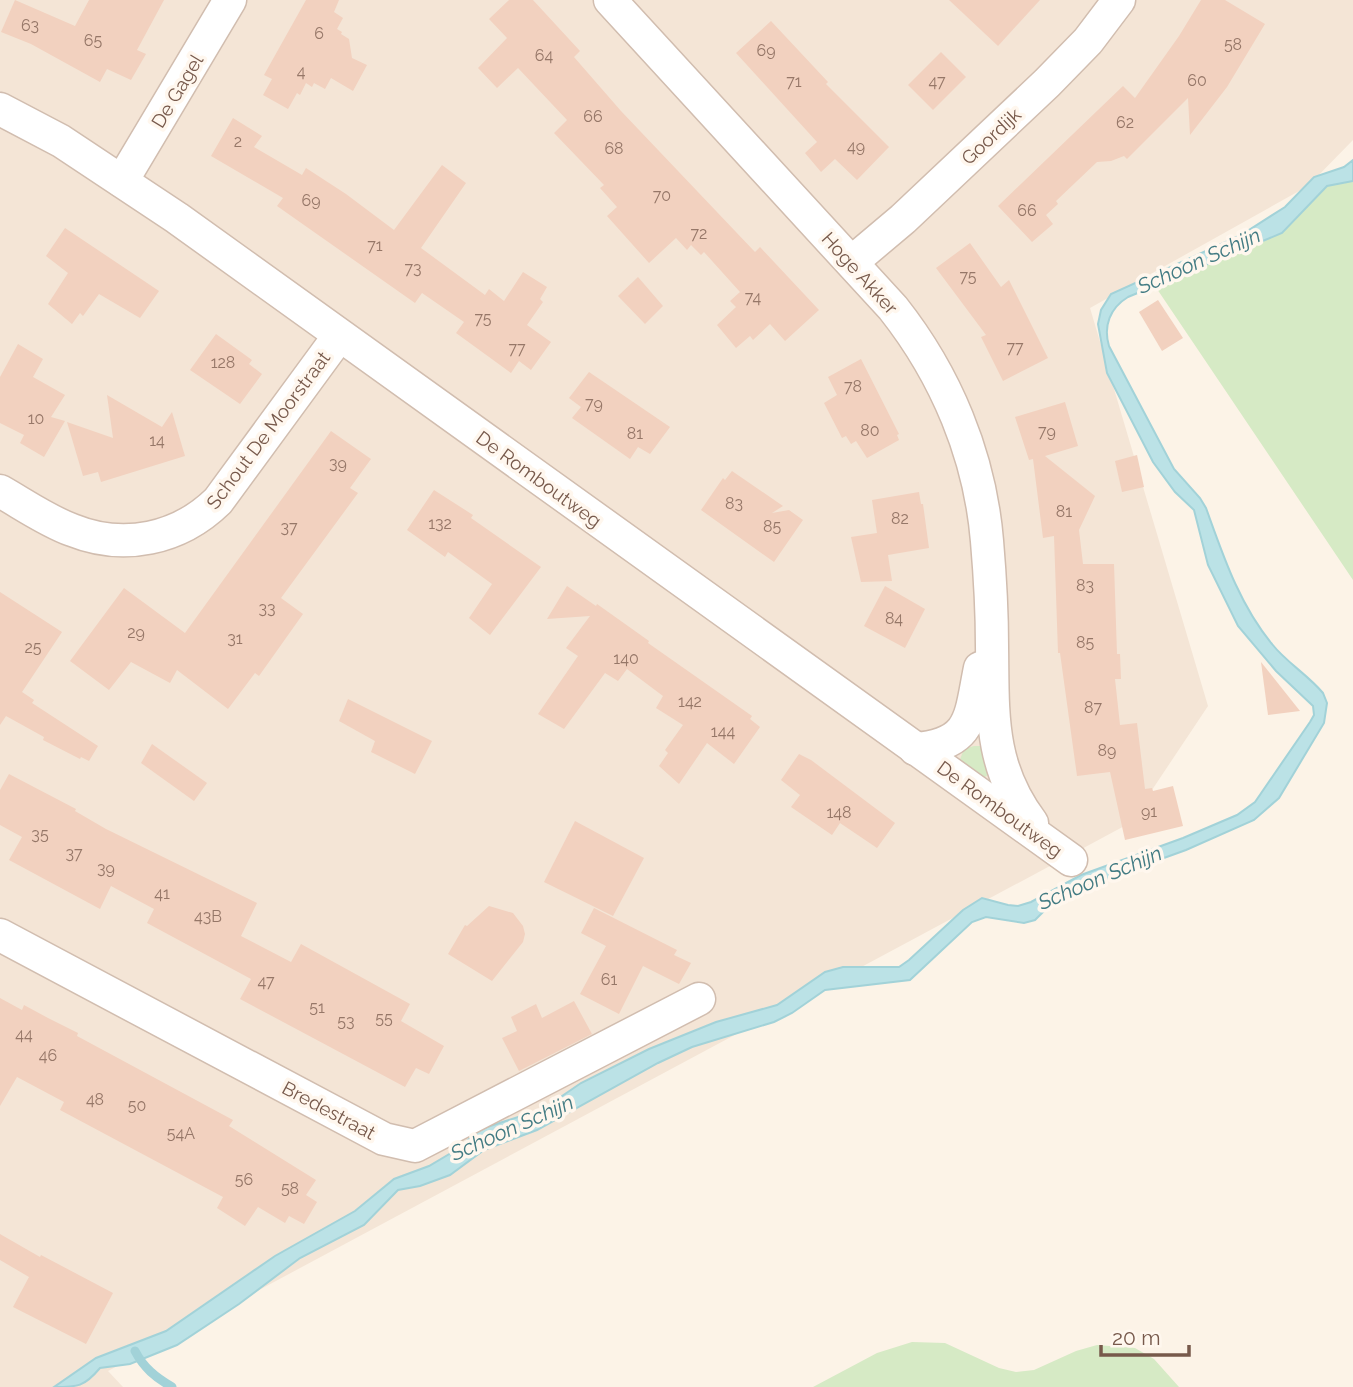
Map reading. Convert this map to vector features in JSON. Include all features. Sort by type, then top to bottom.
[{"type":"street","name":"De Gagel","points":[[122,181],[230,0]]},
{"type":"street","name":"Hoge Akker","points":[[610,0],[852,262],[911,331],[941,382],[962,428],[977,478],[987,538],[997,747],[1003,773],[1015,798],[1043,838]]},
{"type":"street","name":"Goordijk","points":[[852,262],[903,219],[1047,83],[1088,41],[1119,0]]},
{"type":"street","name":"De Romboutweg","points":[[0,109],[61,141],[122,181],[1071,860]]},
{"type":"street","name":"Schout De Moorstraat","points":[[0,491],[70,530],[89,536],[142,540],[182,528],[207,512],[218,501],[339,336]]},
{"type":"street","name":"Hoge Akker","points":[[915,749],[937,747],[959,736],[968,719],[990,608]]},
{"type":"street","name":"Bredestraat","points":[[0,935],[384,1139],[415,1146],[699,999]]},
{"type":"shaded area","points":[[0,0],[1353,0],[1353,140],[1308,186],[1090,308],[1208,706],[1130,823],[108,1371],[123,1387],[0,1387]]},
{"type":"green space","points":[[1353,181],[1353,580],[1155,286],[1282,233],[1327,186]]},
{"type":"green space","points":[[983,746],[989,774],[981,780],[959,762],[964,749]]},
{"type":"green space","points":[[912,1342],[945,1343],[999,1368],[1016,1372],[1034,1370],[1076,1351],[1097,1345],[1135,1348],[1154,1359],[1179,1387],[813,1387],[877,1353]]},
{"type":"water","name":"Schoon Schijn","points":[[1353,160],[1353,181],[1327,186],[1282,233],[1128,297],[1112,312],[1107,331],[1109,346],[1174,469],[1206,508],[1233,579],[1260,629],[1284,657],[1317,686],[1327,703],[1324,723],[1279,798],[1254,820],[1186,850],[1067,893],[1055,900],[1035,920],[1024,923],[986,917],[972,922],[910,980],[825,990],[774,1022],[692,1047],[658,1063],[537,1130],[484,1150],[450,1175],[420,1186],[398,1190],[364,1225],[300,1258],[239,1304],[177,1345],[130,1364],[100,1368],[80,1385],[54,1387],[96,1358],[166,1331],[275,1256],[355,1211],[394,1179],[429,1166],[456,1150],[481,1129],[543,1109],[581,1083],[649,1049],[716,1022],[777,1005],[825,972],[843,967],[899,967],[963,910],[982,898],[1018,906],[1031,902],[1081,875],[1237,815],[1255,802],[1310,722],[1314,715],[1313,706],[1276,671],[1238,626],[1208,565],[1194,510],[1175,492],[1153,462],[1107,373],[1098,324],[1101,310],[1111,294],[1241,235],[1285,207],[1314,177],[1344,167]]},
{"type":"building","points":[[15,0],[75,26],[89,0],[164,0],[137,50],[146,54],[131,80],[107,69],[100,82],[31,44],[1,32]]},
{"type":"building","points":[[306,0],[339,0],[334,12],[343,18],[337,29],[349,39],[352,58],[367,65],[353,91],[331,78],[325,89],[314,83],[312,87],[306,83],[288,109],[263,95],[272,79],[264,75]]},
{"type":"building","points":[[509,0],[533,0],[580,51],[574,57],[621,111],[755,252],[760,247],[819,310],[785,341],[770,324],[753,340],[750,336],[736,348],[717,325],[736,307],[730,301],[740,292],[704,252],[701,255],[691,245],[687,250],[676,238],[649,263],[607,216],[617,207],[600,188],[604,185],[554,133],[567,120],[518,68],[497,88],[478,68],[507,38],[489,19]]},
{"type":"building","points":[[949,0],[1040,0],[998,46]]},
{"type":"building","points":[[1201,0],[1225,0],[1265,24],[1227,87],[1190,135],[1188,98],[1127,159],[1124,156],[1097,162],[1056,201],[1058,204],[1046,215],[1053,224],[1032,242],[998,206],[1123,86],[1135,98]]},
{"type":"building","points":[[771,21],[828,82],[826,84],[889,147],[857,180],[835,159],[821,172],[805,153],[817,142],[736,53]]},
{"type":"building","points":[[941,52],[966,77],[933,110],[908,85]]},
{"type":"building","points":[[233,118],[262,136],[254,147],[302,175],[306,168],[394,230],[442,165],[466,183],[421,248],[485,295],[489,289],[504,301],[523,272],[547,287],[540,299],[543,302],[527,325],[551,342],[531,370],[519,361],[511,373],[456,333],[464,322],[422,293],[415,303],[277,206],[283,198],[211,156]]},
{"type":"building","points":[[65,228],[159,291],[140,318],[99,294],[83,316],[80,313],[72,324],[48,304],[68,273],[46,256]]},
{"type":"building","points":[[970,243],[1001,287],[1009,280],[1048,358],[1003,381],[981,337],[986,335],[936,268]]},
{"type":"building","points":[[638,277],[663,306],[645,324],[618,296]]},
{"type":"building","points":[[1158,300],[1183,338],[1162,351],[1139,312]]},
{"type":"building","points":[[216,334],[252,360],[249,364],[262,374],[240,404],[190,370]]},
{"type":"building","points":[[18,344],[43,359],[33,377],[65,395],[51,417],[65,421],[44,457],[20,443],[24,435],[0,423],[0,377]]},
{"type":"building","points":[[861,359],[899,434],[899,440],[867,458],[856,441],[851,444],[846,436],[842,438],[824,403],[837,395],[828,377]]},
{"type":"building","points":[[589,372],[670,427],[650,454],[638,447],[630,459],[572,418],[581,407],[569,398]]},
{"type":"building","points":[[107,395],[162,427],[172,412],[185,456],[101,482],[98,472],[83,476],[67,422],[113,438]]},
{"type":"building","points":[[1065,402],[1078,446],[1045,456],[1095,496],[1079,530],[1083,564],[1114,564],[1117,654],[1120,654],[1121,679],[1115,679],[1120,725],[1137,723],[1145,789],[1152,788],[1153,791],[1173,786],[1183,826],[1125,840],[1110,772],[1077,776],[1058,653],[1054,536],[1043,538],[1033,459],[1029,460],[1015,417]]},
{"type":"building","points":[[331,431],[371,459],[350,488],[358,493],[281,598],[303,614],[259,676],[255,673],[228,709],[177,670],[170,683],[131,662],[109,690],[70,661],[124,588],[185,633]]},
{"type":"building","points":[[1137,455],[1144,487],[1122,492],[1115,461]]},
{"type":"building","points":[[732,471],[783,506],[772,513],[789,510],[803,520],[774,562],[701,510],[723,478],[725,480]]},
{"type":"building","points":[[434,490],[473,515],[471,518],[541,567],[490,635],[469,618],[492,584],[448,552],[445,557],[407,530]]},
{"type":"building","points":[[919,492],[929,548],[888,555],[892,581],[861,582],[851,537],[877,533],[872,500]]},
{"type":"building","points":[[567,586],[596,606],[597,604],[752,716],[750,719],[760,727],[734,764],[707,743],[679,784],[659,766],[668,753],[665,750],[683,725],[656,708],[663,696],[627,669],[618,681],[605,673],[564,729],[538,714],[578,656],[566,648],[590,616],[547,619]]},
{"type":"building","points":[[885,586],[925,609],[905,648],[864,626]]},
{"type":"building","points":[[0,592],[62,632],[22,692],[34,700],[32,703],[98,746],[89,761],[43,740],[44,737],[6,716],[0,725]]},
{"type":"building","points":[[1261,662],[1300,711],[1268,715]]},
{"type":"building","points":[[348,699],[432,741],[415,774],[371,752],[375,741],[339,721]]},
{"type":"building","points":[[152,744],[207,783],[194,801],[141,763]]},
{"type":"building","points":[[799,754],[811,760],[895,823],[877,848],[840,823],[832,835],[791,807],[800,795],[781,780]]},
{"type":"building","points":[[9,774],[76,809],[75,811],[106,829],[257,903],[241,936],[291,962],[301,944],[410,1004],[401,1021],[444,1046],[429,1074],[416,1068],[405,1087],[240,999],[251,979],[147,923],[154,909],[111,886],[100,909],[9,860],[22,837],[0,825],[0,790]]},
{"type":"building","points":[[575,821],[644,858],[613,916],[544,882]]},
{"type":"building","points":[[489,906],[513,913],[523,926],[525,934],[523,942],[492,981],[448,954],[465,925]]},
{"type":"building","points":[[594,908],[677,950],[674,955],[691,963],[679,984],[643,966],[619,1014],[580,994],[606,946],[581,933]]},
{"type":"building","points":[[0,998],[22,1010],[24,1005],[78,1033],[77,1036],[233,1120],[229,1126],[316,1180],[306,1195],[317,1202],[304,1224],[289,1216],[285,1223],[258,1207],[245,1226],[217,1208],[223,1197],[60,1110],[64,1102],[17,1077],[0,1106]]},
{"type":"building","points":[[574,1001],[592,1034],[519,1071],[502,1038],[517,1031],[511,1017],[536,1004],[542,1018]]},
{"type":"building","points":[[0,1234],[113,1293],[86,1344],[13,1307],[29,1277],[0,1260]]},
{"type":"waterway","points":[[135,1351],[151,1372],[172,1387]]}]
